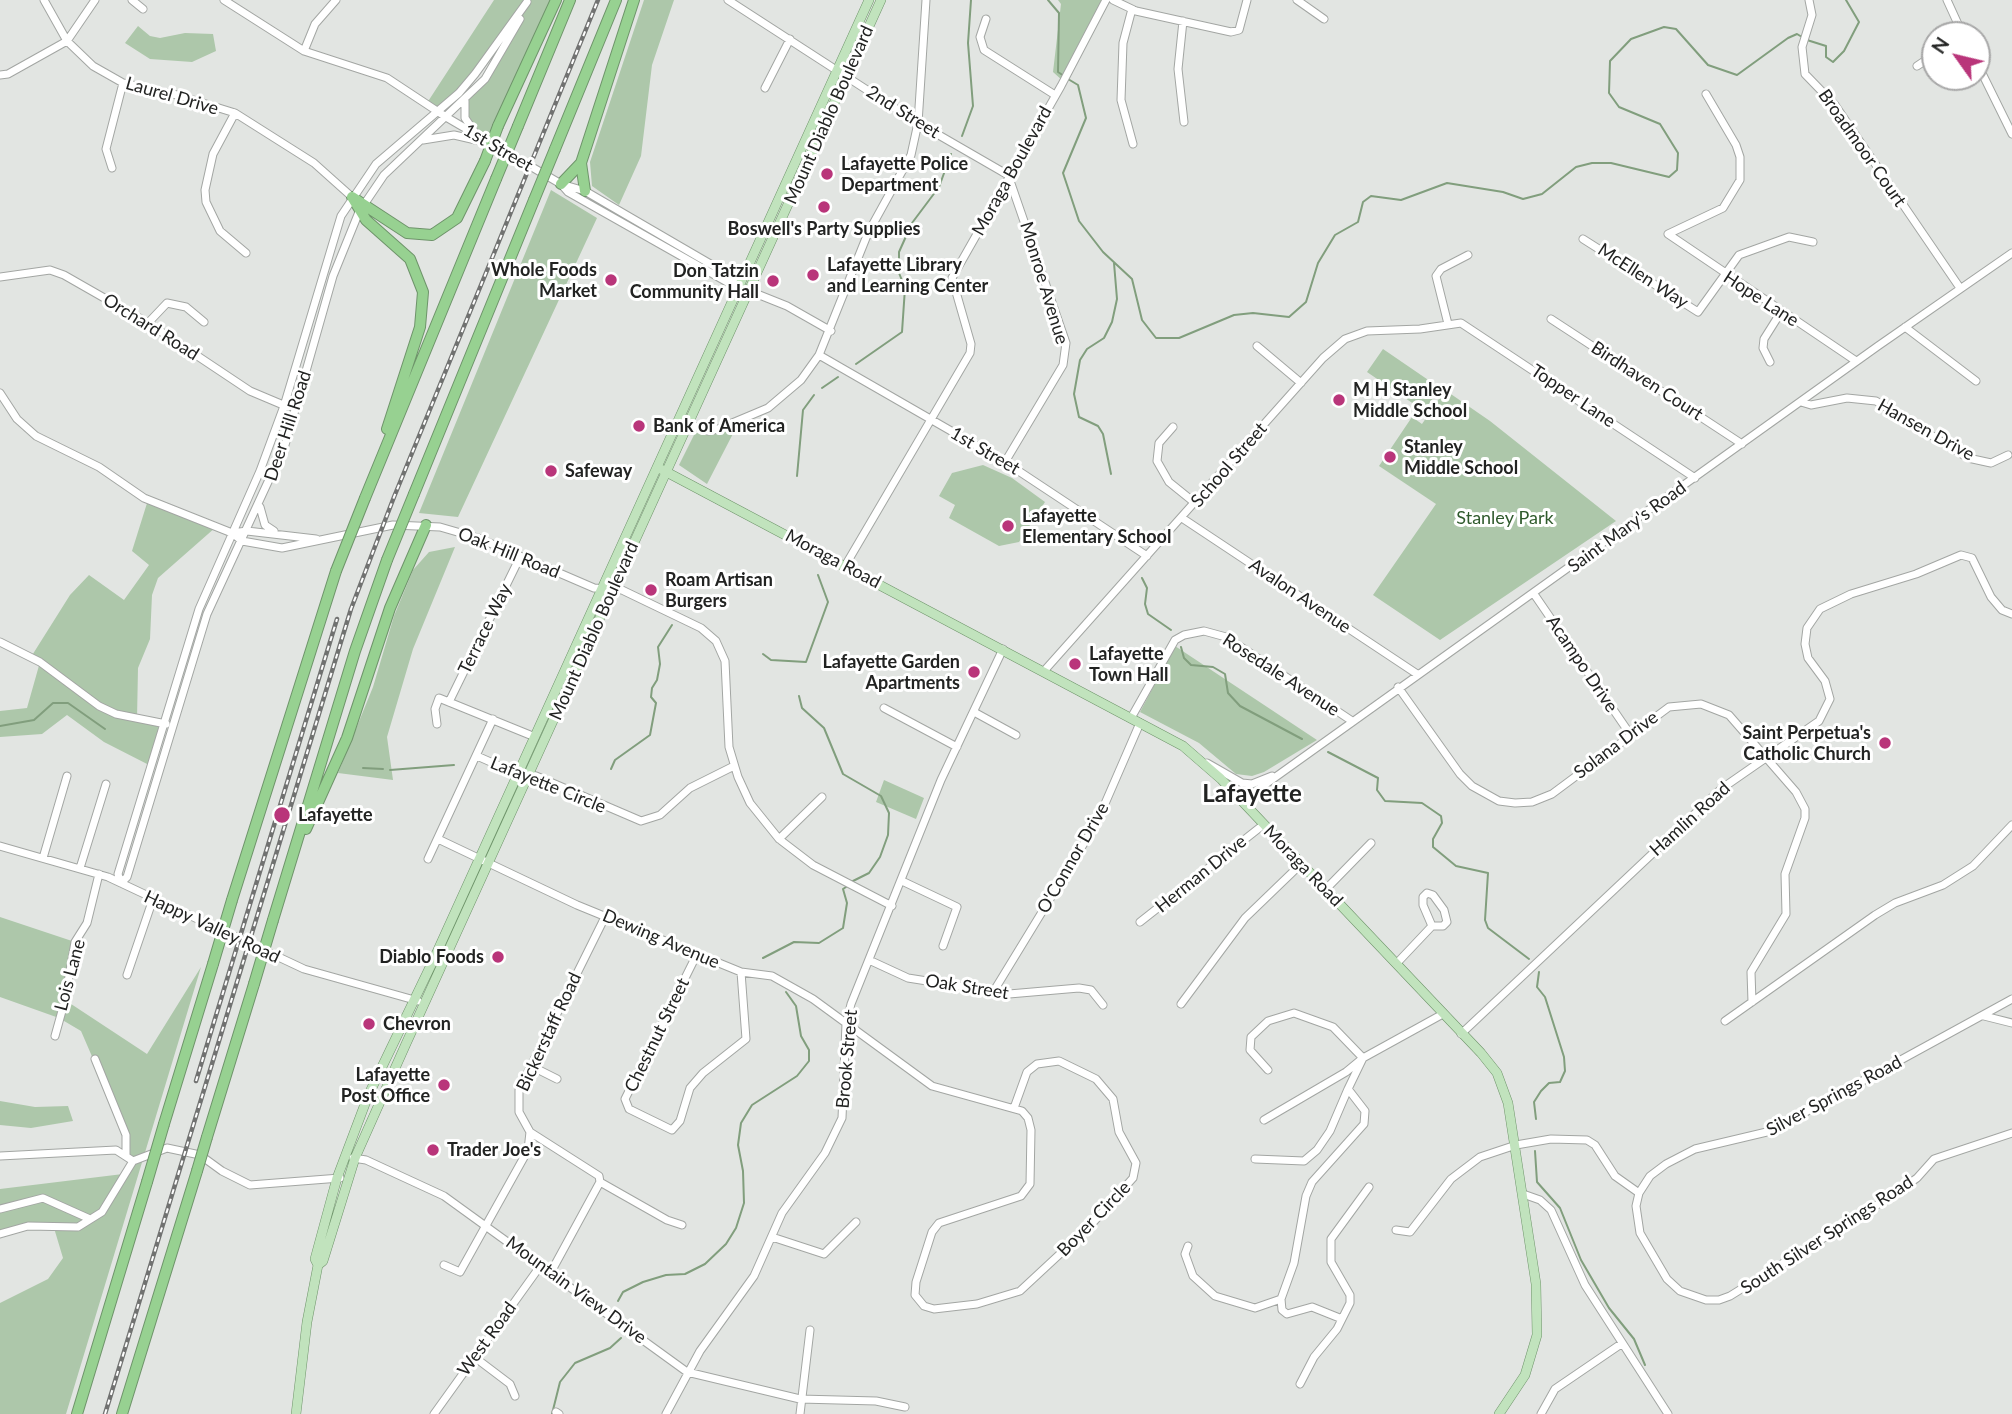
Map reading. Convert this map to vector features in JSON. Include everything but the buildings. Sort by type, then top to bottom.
[{"type":"highway","points":[[361,207],[407,233],[421,236],[438,233],[459,215],[556,0]]},
{"type":"highway","points":[[76,1414],[256,822],[336,572],[570,0]]},
{"type":"highway","points":[[122,1414],[355,651],[387,560],[617,0]]},
{"type":"highway","points":[[585,191],[582,163],[634,0]]},
{"type":"highway","points":[[561,184],[582,163]]},
{"type":"highway","points":[[352,197],[410,259],[419,275],[424,298],[416,340],[365,498]]},
{"type":"highway","points":[[296,844],[315,816],[347,738],[390,608],[425,525]]},
{"type":"main road","name":"Mount Diablo Boulevard","points":[[350,1157],[425,1003],[489,862],[524,774],[751,290],[842,73],[869,0]]},
{"type":"main road","name":"Mount Diablo Boulevard","points":[[296,1414],[307,1322],[318,1265],[323,1261],[342,1179],[368,1096],[494,826],[524,774],[535,737],[739,285],[842,73],[881,0]]},
{"type":"main road","name":"Moraga Road","points":[[657,467],[1003,649],[1195,755],[1397,963],[1441,1015],[1497,1073],[1508,1103],[1516,1145],[1536,1284],[1537,1335],[1525,1375],[1499,1414]]},
{"type":"main road","points":[[489,862],[487,853],[496,832],[494,826]]},
{"type":"main road","points":[[476,890],[474,884],[483,863],[479,857]]},
{"type":"street","name":"Laurel Drive","points":[[44,0],[67,41],[93,66],[122,83],[177,95],[235,113],[314,163],[352,197]]},
{"type":"street","points":[[0,75],[8,74],[67,41],[95,0]]},
{"type":"street","points":[[132,0],[143,9]]},
{"type":"street","name":"1st Street","points":[[224,0],[304,51],[387,78],[484,140],[561,184],[585,191],[731,276],[739,285]]},
{"type":"street","points":[[304,51],[315,24],[336,0]]},
{"type":"street","name":"2nd Street","points":[[728,0],[918,123],[1009,175]]},
{"type":"street","points":[[689,424],[708,431],[718,429],[768,408],[793,387],[819,355],[869,233],[911,155],[918,123],[926,0]]},
{"type":"street","name":"Moraga Boulevard","points":[[845,566],[972,348],[952,278],[1106,0]]},
{"type":"street","points":[[1113,0],[1132,9],[1236,31],[1247,0]]},
{"type":"street","points":[[1297,0],[1324,19]]},
{"type":"street","name":"Broadmoor Court","points":[[1809,0],[1809,27],[1802,47],[1805,74],[1835,105],[1961,288]]},
{"type":"street","points":[[1947,0],[1957,21]]},
{"type":"street","name":"Deer Hill Road","points":[[528,1],[510,41],[485,79],[465,101],[384,175],[361,207],[339,259],[285,445],[207,614],[127,877],[121,883],[118,874],[199,610],[260,471],[284,406],[329,250],[352,197],[376,164],[475,74],[528,1]]},
{"type":"street","points":[[1132,9],[1124,43],[1121,100],[1133,144]]},
{"type":"street","points":[[986,19],[980,37],[984,50],[1055,94]]},
{"type":"street","points":[[1183,21],[1178,69],[1184,122]]},
{"type":"street","points":[[765,88],[790,39]]},
{"type":"street","points":[[1917,66],[1921,63]]},
{"type":"street","points":[[112,168],[106,149],[122,83]]},
{"type":"street","points":[[1991,91],[2012,134]]},
{"type":"street","name":"Hope Lane","points":[[1706,94],[1736,145],[1740,157],[1740,180],[1723,208],[1668,234],[1723,274],[1856,361]]},
{"type":"street","points":[[465,101],[465,118],[484,140]]},
{"type":"street","points":[[235,113],[213,154],[205,190],[206,202],[220,231],[246,253]]},
{"type":"street","points":[[419,141],[454,135],[484,140]]},
{"type":"street","name":"Monroe Avenue","points":[[1005,462],[1063,365],[1066,343],[1009,175]]},
{"type":"street","name":"1st Street","points":[[561,184],[568,192],[666,248],[831,331]]},
{"type":"street","points":[[1723,274],[1739,256],[1765,243],[1789,237],[1813,243]]},
{"type":"street","name":"McEllen Way","points":[[1583,239],[1698,312],[1723,274]]},
{"type":"street","points":[[666,248],[685,250]]},
{"type":"street","name":"Saint Mary's Road","points":[[1241,801],[1398,687],[1534,594],[1856,361],[2012,253]]},
{"type":"street","points":[[1448,324],[1436,276],[1441,269],[1468,255]]},
{"type":"street","name":"Orchard Road","points":[[0,277],[50,270],[148,323],[250,391],[295,410]]},
{"type":"street","points":[[148,323],[167,303],[186,307],[204,322]]},
{"type":"street","points":[[1769,362],[1763,348],[1764,339],[1781,312]]},
{"type":"street","name":"Birdhaven Court","points":[[1552,319],[1742,444]]},
{"type":"street","name":"Topper Lane","points":[[1448,324],[1461,323],[1472,328],[1695,478]]},
{"type":"street","name":"School Street","points":[[1044,671],[1333,347],[1351,336],[1367,331],[1420,329],[1448,324]]},
{"type":"street","points":[[1905,327],[1976,381]]},
{"type":"street","points":[[1257,346],[1301,383]]},
{"type":"street","name":"1st Street","points":[[819,355],[1005,462],[1147,556]]},
{"type":"street","name":"Oak Hill Road","points":[[0,393],[17,419],[36,436],[99,467],[148,500],[233,533],[242,541],[282,548],[393,524],[425,525],[465,533],[594,588],[613,589]]},
{"type":"street","name":"Hansen Drive","points":[[1801,402],[1811,405],[1847,397],[1876,401],[1968,458],[1991,463],[2008,455]]},
{"type":"street","points":[[1173,427],[1159,443],[1157,461],[1169,482],[1195,503]]},
{"type":"street","points":[[260,504],[261,517],[269,530],[291,537]]},
{"type":"street","name":"Avalon Avenue","points":[[1182,517],[1418,674]]},
{"type":"street","name":"Oak Hill Road","points":[[233,533],[247,531],[320,539]]},
{"type":"street","name":"Hamlin Road","points":[[1461,1034],[1721,789],[1819,722],[1830,699],[1825,681],[1808,658],[1805,644],[1807,628],[1820,609],[1852,593],[1916,574],[1961,555],[1972,558],[1978,565],[1991,597],[2002,610],[2012,614]]},
{"type":"street","name":"Terrace Way","points":[[437,724],[435,709],[439,698],[449,702],[520,557]]},
{"type":"street","points":[[613,589],[622,590],[701,628],[716,641],[726,670],[728,734],[734,766],[749,801],[779,839],[839,880],[892,905]]},
{"type":"street","name":"Acampo Drive","points":[[1534,594],[1630,734]]},
{"type":"street","name":"Rosedale Avenue","points":[[1131,718],[1175,640],[1184,635],[1204,631],[1226,637],[1352,721]]},
{"type":"street","points":[[0,642],[40,662],[99,706],[116,714],[163,724],[173,722]]},
{"type":"street","name":"Brook Street","points":[[667,1414],[687,1372],[754,1276],[791,1199],[825,1153],[842,1118],[846,1024],[850,1004],[957,747],[1003,649]]},
{"type":"street","name":"Solana Drive","points":[[1398,687],[1460,774],[1482,794],[1499,801],[1532,802],[1552,794],[1669,707],[1701,704],[1729,715],[1801,800],[1805,818],[1785,874],[1787,907],[1784,922],[1756,960],[1751,972],[1752,1002]]},
{"type":"street","points":[[449,702],[535,737]]},
{"type":"street","points":[[884,708],[957,747]]},
{"type":"street","points":[[974,712],[1016,735]]},
{"type":"street","points":[[428,859],[492,719]]},
{"type":"street","name":"O'Connor Drive","points":[[995,989],[1097,822],[1140,723]]},
{"type":"street","points":[[1195,755],[1242,783],[1252,784],[1288,768]]},
{"type":"street","name":"Lafayette Circle","points":[[477,756],[641,821],[660,815],[690,788],[734,766]]},
{"type":"street","points":[[43,858],[67,776]]},
{"type":"street","points":[[80,868],[106,784]]},
{"type":"street","points":[[779,839],[822,797]]},
{"type":"street","name":"Herman Drive","points":[[1140,922],[1263,825]]},
{"type":"street","points":[[1725,1021],[1875,915],[1895,903],[1943,885],[1973,866],[2012,825]]},
{"type":"street","name":"Dewing Avenue","points":[[438,839],[565,900],[741,972],[772,976],[833,1014],[932,1086],[1014,1108]]},
{"type":"street","points":[[1326,889],[1371,843]]},
{"type":"street","name":"Happy Valley Road","points":[[0,846],[99,874],[304,969],[425,1003]]},
{"type":"street","points":[[1181,1004],[1245,918],[1301,864]]},
{"type":"street","name":"Lois Lane","points":[[55,1036],[65,1000],[75,942],[87,923],[99,874]]},
{"type":"street","points":[[902,881],[957,907],[943,946]]},
{"type":"street","points":[[1397,963],[1433,926],[1443,926],[1448,916],[1433,895],[1427,893],[1423,897],[1423,905],[1433,926]]},
{"type":"street","points":[[127,975],[153,899]]},
{"type":"street","name":"Bickerstaff Road","points":[[530,1132],[519,1112],[517,1102],[529,1065],[606,915]]},
{"type":"street","name":"Chestnut Street","points":[[697,954],[625,1099],[629,1109],[674,1130],[680,1121],[690,1088],[703,1073],[746,1039],[741,972]]},
{"type":"street","name":"Oak Street","points":[[869,960],[908,978],[995,989],[1018,995],[1053,988],[1091,990],[1103,1004]]},
{"type":"street","name":"Silver Springs Road","points":[[1639,1193],[1650,1177],[1666,1164],[1695,1149],[1770,1131],[2012,999]]},
{"type":"street","points":[[833,1014],[850,1004]]},
{"type":"street","points":[[1268,1070],[1250,1050],[1251,1037],[1268,1021],[1294,1013],[1333,1027],[1363,1058]]},
{"type":"street","points":[[1264,1120],[1346,1072],[1363,1058],[1441,1015]]},
{"type":"street","points":[[1984,1016],[2012,1023]]},
{"type":"street","points":[[1255,1159],[1304,1161],[1317,1150],[1330,1130],[1363,1058]]},
{"type":"street","points":[[95,1059],[126,1135],[126,1154]]},
{"type":"street","name":"Boyer Circle","points":[[1059,1061],[1096,1079],[1113,1098],[1119,1132],[1136,1163],[1133,1178],[1090,1226],[1020,1291],[977,1304],[934,1309],[924,1306],[915,1296],[916,1282],[932,1232],[939,1223],[1021,1196],[1030,1184],[1031,1130],[1028,1118],[1014,1108],[1027,1072],[1037,1064],[1059,1061]]},
{"type":"street","points":[[529,1065],[557,1079]]},
{"type":"street","points":[[1342,1319],[1321,1308],[1312,1307],[1287,1314],[1282,1310],[1281,1299],[1294,1263],[1306,1196],[1312,1182],[1364,1124],[1365,1111],[1348,1088]]},
{"type":"street","points":[[444,1265],[460,1272],[528,1150],[530,1132],[595,1171],[600,1182],[667,1220],[682,1225]]},
{"type":"street","name":"South Silver Springs Road","points":[[1639,1193],[1636,1206],[1640,1233],[1667,1279],[1680,1291],[1694,1297],[1719,1300],[1750,1284],[1893,1195],[1917,1178],[1934,1159],[2012,1133]]},
{"type":"street","points":[[1396,1230],[1410,1233],[1451,1179],[1468,1165],[1516,1145],[1551,1139],[1587,1140],[1595,1145],[1615,1176],[1639,1193]]},
{"type":"street","points":[[0,1234],[28,1226],[78,1227],[102,1212],[133,1161],[167,1148],[200,1155],[235,1180],[250,1185],[342,1179]]},
{"type":"street","points":[[0,1156],[116,1150],[133,1161]]},
{"type":"street","name":"Mountain View Drive","points":[[350,1157],[437,1192],[488,1225],[687,1372],[800,1399],[876,1401],[905,1407]]},
{"type":"street","points":[[551,1272],[600,1182]]},
{"type":"street","points":[[1300,1384],[1314,1357],[1342,1319],[1350,1295],[1331,1262],[1331,1239],[1369,1187]]},
{"type":"street","points":[[1523,1194],[1540,1200],[1551,1210],[1585,1285],[1668,1414]]},
{"type":"street","points":[[0,1209],[43,1198],[90,1219]]},
{"type":"street","points":[[772,1237],[824,1254],[856,1222]]},
{"type":"street","points":[[1188,1246],[1185,1254],[1194,1276],[1215,1296],[1255,1308],[1281,1299]]},
{"type":"street","name":"West Road","points":[[434,1414],[473,1356],[541,1265]]},
{"type":"street","points":[[800,1414],[810,1330]]},
{"type":"street","points":[[1541,1414],[1555,1389],[1621,1344]]},
{"type":"street","points":[[473,1356],[510,1384],[515,1396]]},
{"type":"green space","points":[[494,0],[551,0],[487,142],[471,128],[465,101],[485,79],[525,7],[475,74],[437,110],[427,103]]},
{"type":"green space","points":[[644,0],[674,0],[652,65],[641,156],[619,205],[592,186],[590,162]]},
{"type":"green space","points":[[1058,0],[1106,0],[1063,81],[1053,72],[1061,4]]},
{"type":"green space","points":[[138,26],[150,36],[160,38],[185,33],[213,34],[216,51],[192,62],[150,59],[125,43]]},
{"type":"green space","points":[[551,190],[597,218],[458,517],[419,513]]},
{"type":"green space","points":[[1383,349],[1440,388],[1424,411],[1367,372]]},
{"type":"green space","name":"Stanley Park","points":[[1445,390],[1490,421],[1616,521],[1440,640],[1373,595],[1436,504],[1379,466],[1412,417],[1422,424]]},
{"type":"green space","points":[[739,422],[707,484],[679,465],[695,433],[717,434]]},
{"type":"green space","points":[[983,465],[1012,478],[1045,502],[1019,542],[999,546],[949,518],[955,505],[939,496],[952,473]]},
{"type":"green space","points":[[148,500],[216,527],[158,578],[152,595],[150,639],[138,668],[137,719],[163,724],[151,766],[104,742],[67,715],[42,734],[0,737],[0,711],[27,708],[40,662],[31,657],[70,595],[89,575],[124,600],[149,565],[132,551]]},
{"type":"green space","points":[[455,547],[413,649],[387,737],[393,780],[338,773],[373,687],[394,616],[413,570],[429,552]]},
{"type":"green space","points":[[1175,646],[1317,740],[1264,772],[1252,776],[1236,774],[1199,743],[1140,712]]},
{"type":"green space","points":[[884,780],[924,798],[916,819],[876,802]]},
{"type":"green space","points":[[0,917],[75,942],[65,1000],[147,1054],[201,967],[66,1414],[0,1414],[0,1303],[48,1279],[63,1258],[54,1228],[28,1226],[0,1234],[0,1189],[123,1174],[131,1160],[125,1153],[126,1135],[81,1031],[59,1018],[0,997]]},
{"type":"green space","points":[[0,1101],[35,1107],[68,1106],[73,1121],[31,1128],[0,1125]]},
{"type":"waterway","points":[[962,136],[973,106],[968,43],[971,0]]},
{"type":"waterway","points":[[1048,0],[1059,13],[1058,72],[1064,76]]},
{"type":"waterway","points":[[1807,40],[1826,46],[1826,57],[1833,62],[1844,51],[1859,22],[1846,0]]},
{"type":"waterway","points":[[1068,79],[1078,85],[1086,118],[1063,173],[1079,221],[1103,252],[1132,279],[1142,320],[1156,338],[1179,338],[1234,315],[1253,313],[1289,317],[1306,302],[1318,263],[1335,235],[1358,222],[1363,202],[1371,196],[1401,200],[1447,183],[1503,192],[1523,199],[1542,194],[1576,167],[1592,163],[1611,163],[1669,177],[1677,170],[1678,153],[1660,124],[1619,107],[1609,93],[1610,61],[1631,39],[1664,27],[1676,29],[1708,65],[1737,75],[1788,38],[1797,34],[1802,37]]},
{"type":"waterway","points":[[856,364],[902,332],[905,288],[899,273],[899,252],[912,223],[939,187],[951,154]]},
{"type":"waterway","points":[[1111,474],[1103,434],[1098,426],[1079,417],[1074,394],[1080,360],[1087,349],[1104,338],[1112,322],[1117,299],[1114,263]]},
{"type":"waterway","points":[[822,388],[838,377]]},
{"type":"waterway","points":[[797,476],[803,410],[814,395]]},
{"type":"waterway","points":[[763,654],[771,660],[806,662],[828,602],[818,575]]},
{"type":"waterway","points":[[1142,578],[1147,588],[1145,604],[1148,614],[1171,630]]},
{"type":"waterway","points":[[611,769],[615,760],[650,735],[656,703],[651,697],[652,688],[657,680],[660,664],[658,647],[672,625]]},
{"type":"waterway","points":[[1181,647],[1184,658],[1191,665],[1213,667],[1225,674],[1228,693],[1240,706],[1302,739]]},
{"type":"waterway","points":[[799,696],[802,708],[824,728],[843,774],[881,796],[889,813],[888,835],[880,857],[869,873],[853,881]]},
{"type":"waterway","points":[[0,726],[34,720],[53,703],[68,703],[105,729]]},
{"type":"waterway","points":[[1328,752],[1378,778],[1377,790],[1385,801],[1422,803],[1441,816],[1442,823],[1433,839],[1433,847],[1456,866],[1488,873],[1485,920],[1488,928],[1529,959]]},
{"type":"waterway","points":[[390,770],[454,765]]},
{"type":"waterway","points":[[363,768],[383,769]]},
{"type":"waterway","points":[[763,958],[794,942],[819,943],[843,928],[847,903],[843,889],[846,887]]},
{"type":"waterway","points":[[1536,1119],[1534,1102],[1549,1083],[1560,1082],[1565,1071],[1564,1057],[1545,997],[1537,987],[1539,972]]},
{"type":"waterway","points":[[618,1301],[623,1292],[643,1282],[666,1275],[685,1274],[705,1264],[726,1244],[736,1228],[744,1203],[743,1171],[738,1145],[741,1123],[752,1105],[797,1076],[809,1061],[809,1050],[801,1036],[796,1006],[786,992]]},
{"type":"waterway","points":[[1535,1151],[1537,1182],[1560,1208],[1581,1260],[1609,1308],[1634,1339],[1645,1365]]},
{"type":"waterway","points":[[552,1414],[560,1382],[575,1363],[610,1348],[621,1338]]},
{"type":"railway","points":[[105,1414],[351,609],[394,497],[598,0]]},
{"type":"railway","points":[[196,1081],[337,619]]},
{"type":"place","name":"Lafayette Police Department","points":[[827,174]]},
{"type":"place","name":"Boswell's Party Supplies","points":[[824,207]]},
{"type":"place","name":"Lafayette Library and Learning Center","points":[[813,275]]},
{"type":"place","name":"Whole Foods Market","points":[[611,280]]},
{"type":"place","name":"Don Tatzin Community Hall","points":[[773,281]]},
{"type":"place","name":"M H Stanley Middle School","points":[[1339,400]]},
{"type":"place","name":"Bank of America","points":[[639,426]]},
{"type":"place","name":"Stanley Middle School","points":[[1390,457]]},
{"type":"place","name":"Safeway","points":[[551,471]]},
{"type":"place","name":"Lafayette Elementary School","points":[[1008,526]]},
{"type":"place","name":"Roam Artisan Burgers","points":[[651,590]]},
{"type":"place","name":"Lafayette Town Hall","points":[[1075,664]]},
{"type":"place","name":"Lafayette Garden Apartments","points":[[974,672]]},
{"type":"place","name":"Saint Perpetua's Catholic Church","points":[[1885,743]]},
{"type":"place","name":"Lafayette","points":[[282,815]]},
{"type":"place","name":"Diablo Foods","points":[[498,957]]},
{"type":"place","name":"Chevron","points":[[369,1024]]},
{"type":"place","name":"Lafayette Post Office","points":[[444,1085]]},
{"type":"place","name":"Trader Joe's","points":[[433,1150]]},
{"type":"district","name":"Lafayette","points":[[1252,794]]}]
